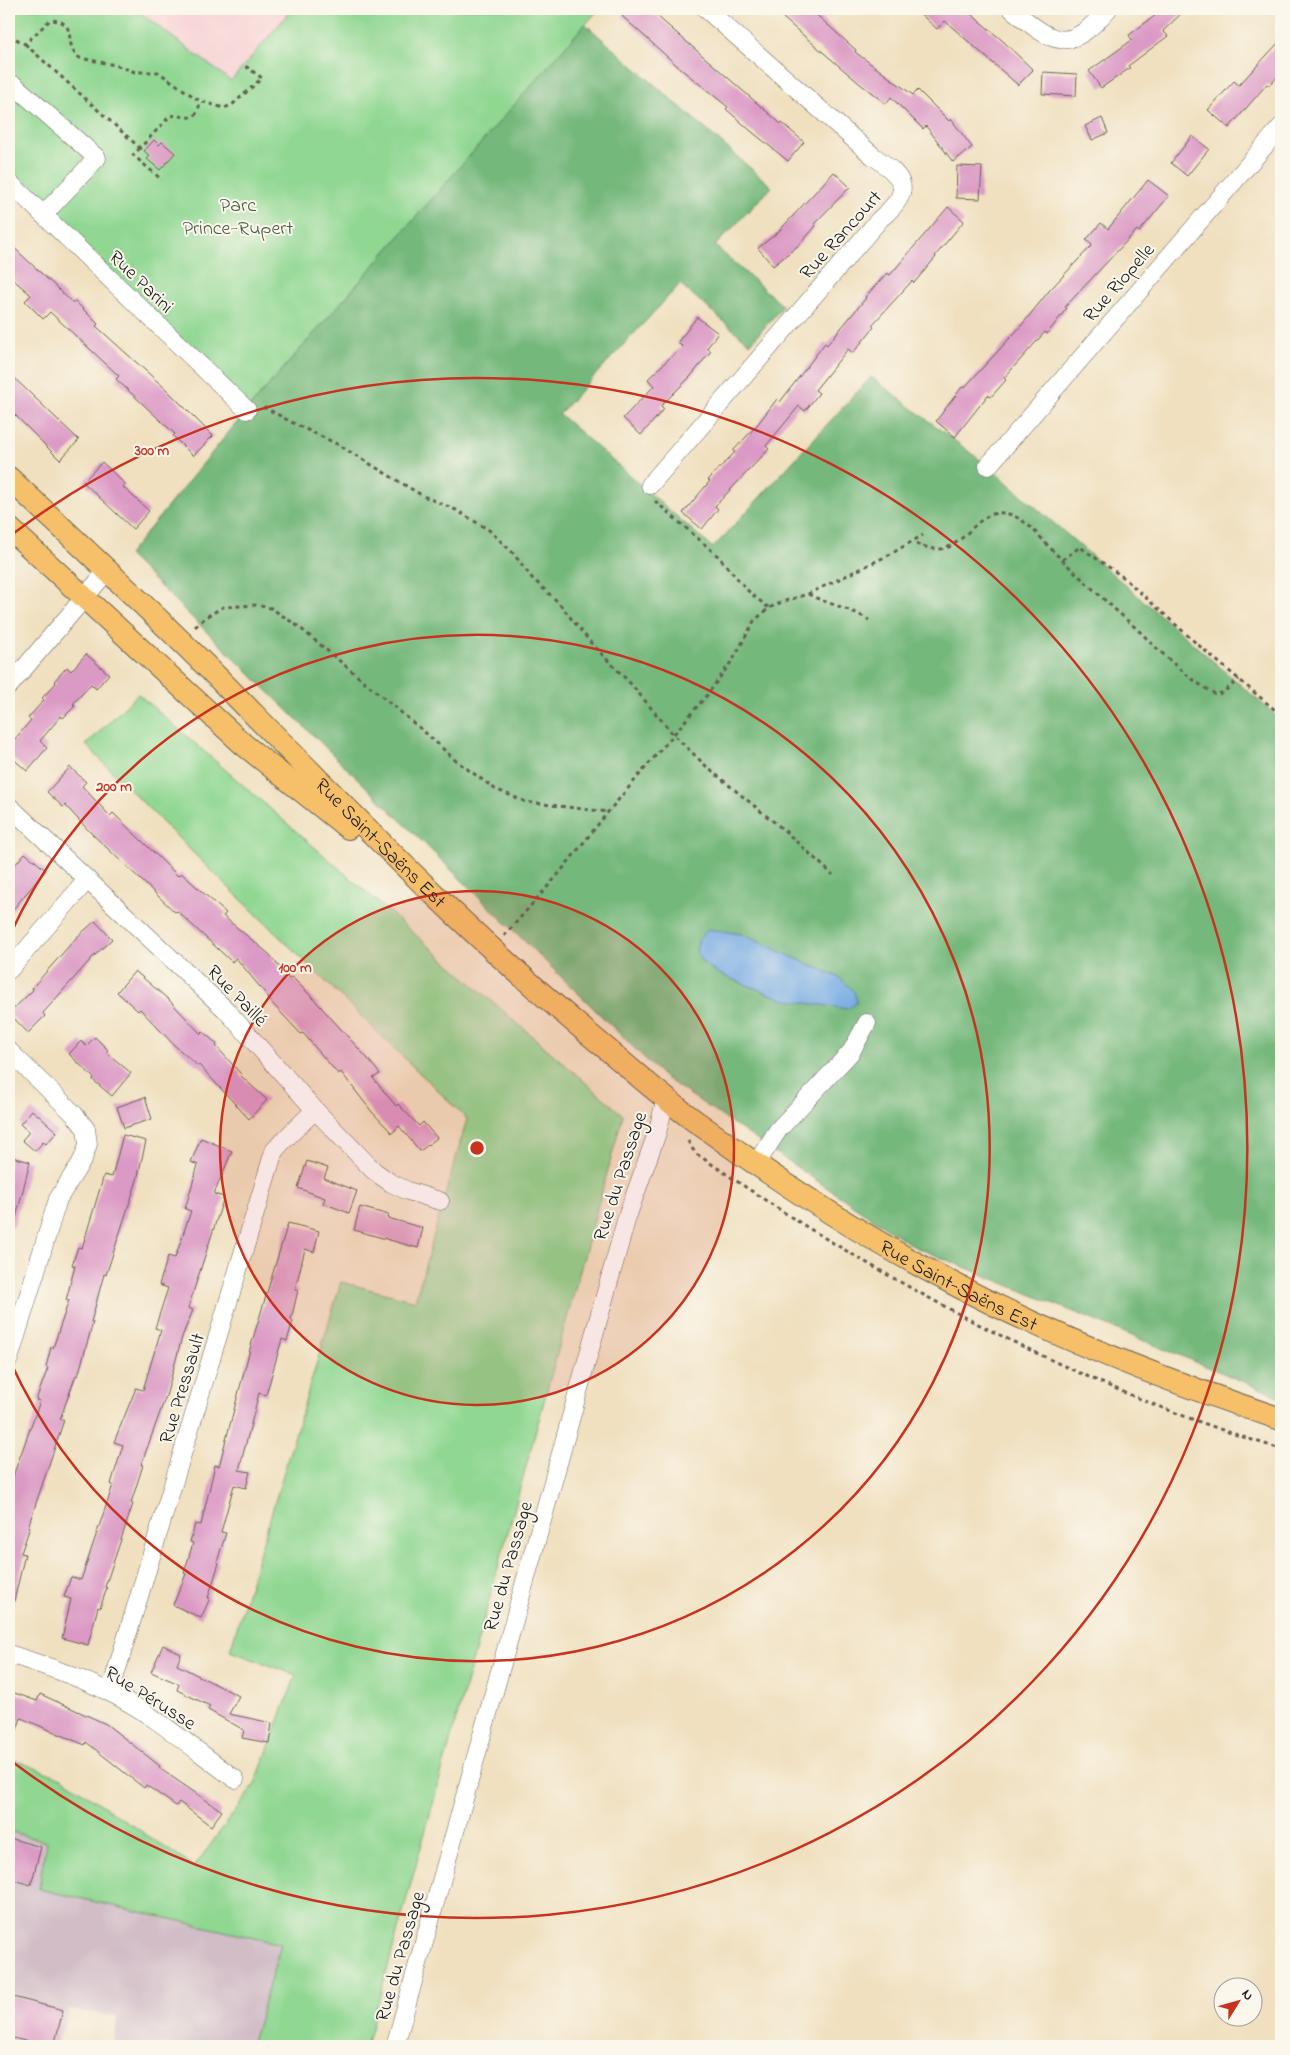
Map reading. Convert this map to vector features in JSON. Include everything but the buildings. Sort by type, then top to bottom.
[{"type":"main road","name":"Rue Saint-Saëns Est","points":[[9,478],[221,681],[312,776],[492,950],[580,1027],[699,1124],[851,1226],[956,1285],[1022,1317],[1115,1358],[1281,1419]]},
{"type":"main road","name":"Rue Saint-Saëns Est","points":[[9,528],[243,744],[436,896]]},
{"type":"street","name":"Rue Rancourt","points":[[650,485],[880,219],[896,206],[902,195],[900,180],[890,167],[873,156],[706,9]]},
{"type":"street","points":[[1012,9],[1032,26],[1051,38],[1074,39],[1093,26],[1108,9]]},
{"type":"street","points":[[14,86],[97,158],[44,215]]},
{"type":"street","name":"Rue Riopelle","points":[[988,466],[1281,127]]},
{"type":"street","name":"Rue Parini","points":[[9,182],[246,410]]},
{"type":"street","points":[[9,686],[107,571]]},
{"type":"street","name":"Rue Paillé","points":[[9,806],[226,1010],[315,1110],[374,1171],[391,1183],[408,1191],[440,1201]]},
{"type":"street","points":[[9,970],[87,880]]},
{"type":"street","points":[[756,1164],[778,1130],[851,1052],[867,1024]]},
{"type":"street","points":[[9,1051],[74,1114],[86,1129],[88,1144],[83,1159],[58,1199],[9,1359]]},
{"type":"street","name":"Rue du Passage","points":[[395,2046],[626,1217],[657,1133],[666,1098]]},
{"type":"street","name":"Rue Pressault","points":[[110,1692],[274,1151],[315,1110]]},
{"type":"street","name":"Rue Pérusse","points":[[9,1654],[66,1673],[110,1692],[143,1712],[235,1780]]},
{"type":"path","points":[[24,44],[50,20],[57,20],[65,24],[69,30],[72,50],[80,58],[115,64],[135,72],[158,72],[200,101],[224,108],[232,105],[262,78],[244,65]]},
{"type":"path","points":[[9,35],[24,44],[140,148]]},
{"type":"path","points":[[162,180],[133,155],[170,116],[189,118],[198,112],[200,101]]},
{"type":"path","points":[[246,410],[266,408],[290,422],[337,444],[423,496],[456,510],[489,530],[513,553],[532,578],[558,602],[591,643],[630,683],[673,734],[708,768],[784,831],[833,875]]},
{"type":"path","points":[[650,485],[656,502],[718,556],[750,593],[769,608]]},
{"type":"path","points":[[916,544],[930,548],[946,548],[988,516],[1000,512],[1015,516],[1035,532],[1062,560],[1180,669],[1204,688],[1218,695],[1238,680]]},
{"type":"path","points":[[492,950],[557,876],[673,734],[708,695],[734,658],[754,621],[769,608],[808,594],[923,535]]},
{"type":"path","points":[[1062,560],[1080,546],[1123,577],[1238,680],[1281,715]]},
{"type":"path","points":[[808,594],[844,607],[869,620]]},
{"type":"path","points":[[179,641],[206,617],[223,607],[256,605],[271,608],[306,633],[428,735],[454,760],[494,789],[526,802],[608,812]]},
{"type":"shaded area","points":[[135,9],[292,9],[231,81]]},
{"type":"shaded area","points":[[9,1831],[46,1841],[39,1889],[281,1944],[251,2046],[114,2046],[117,2016],[70,2010],[56,2046],[9,2046]]},
{"type":"green space","name":"Parc Prince-Rupert","points":[[9,9],[135,9],[231,81],[292,9],[599,9],[247,410],[9,182]]},
{"type":"green space","points":[[585,24],[772,187],[715,246],[783,306],[750,344],[680,284],[559,414],[713,548],[871,377],[988,466],[1281,720],[1281,1397],[913,1246],[664,1077],[128,555],[247,410]],"holes":[[[709,930],[741,934],[840,978],[785,1000],[719,974],[702,962]]]},
{"type":"green space","points":[[138,694],[623,1115],[366,2046],[251,2046],[281,1944],[39,1889],[46,1842],[9,1831],[9,1758],[62,1778],[194,1867],[255,1784],[296,1675],[230,1651],[341,1282],[415,1301],[467,1119],[179,839],[86,745]]},
{"type":"water","points":[[709,929],[741,934],[840,978],[854,992],[857,1002],[848,1009],[785,1000],[719,974],[702,962],[696,950],[699,939]]}]
